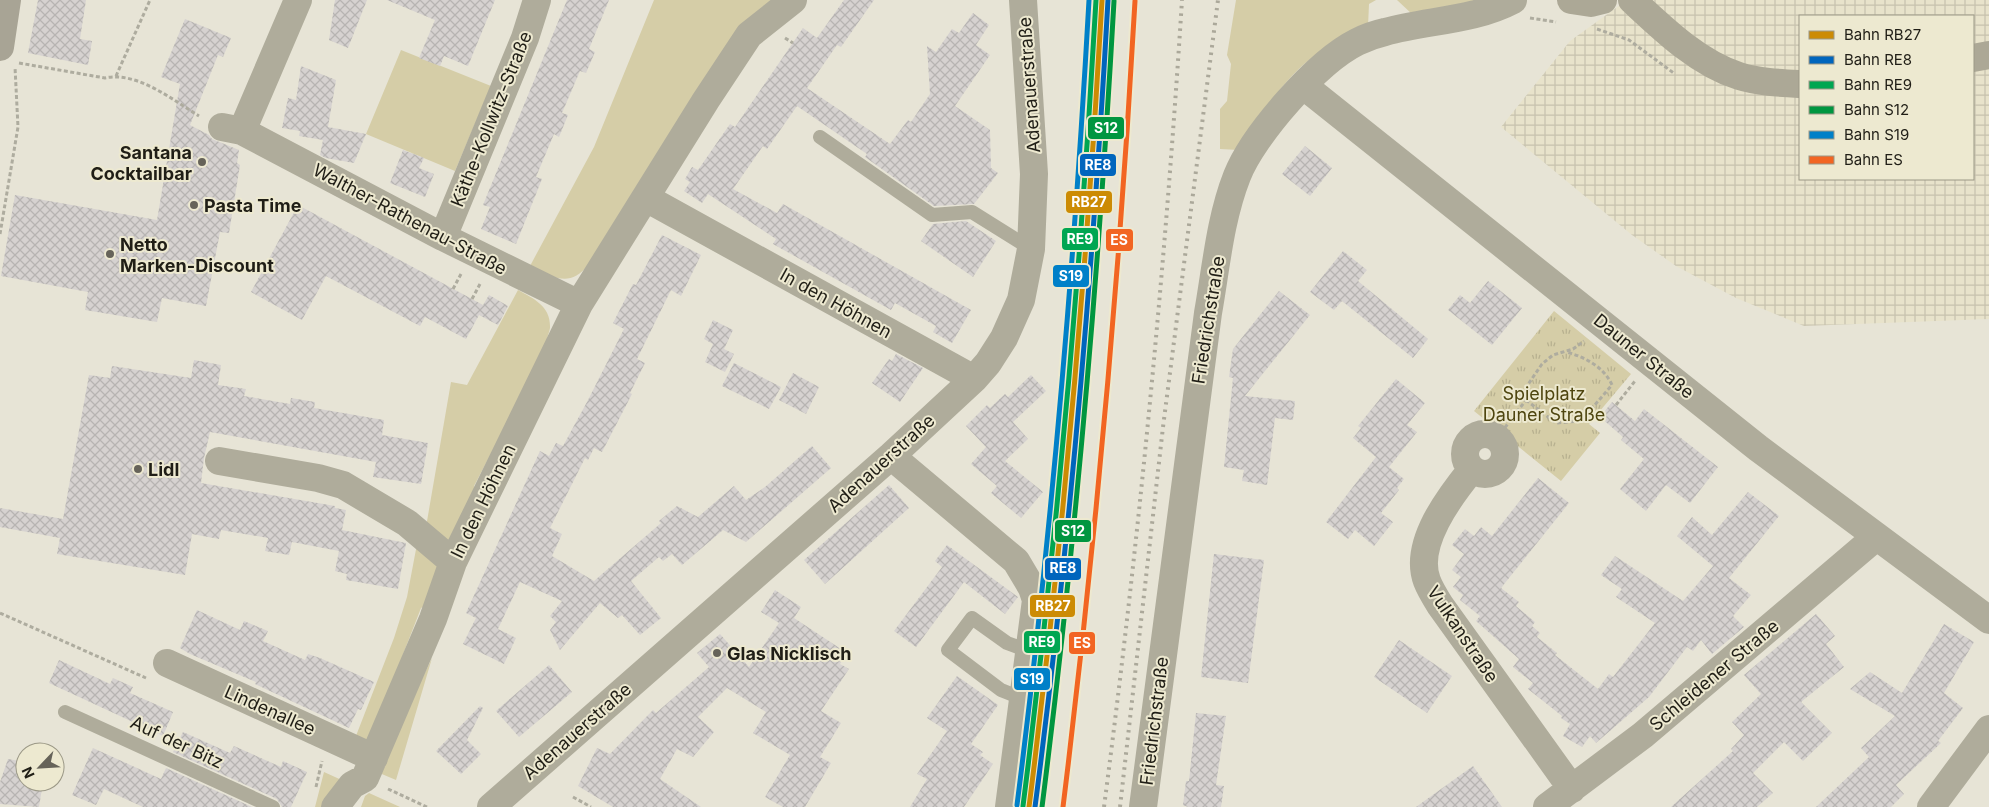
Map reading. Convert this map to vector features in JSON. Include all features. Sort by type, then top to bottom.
[{"type":"main road","points":[[7,0],[8,55]]},
{"type":"main road","points":[[1571,0],[1591,3],[1603,0]]},
{"type":"main road","points":[[1632,0],[1689,49],[1710,62],[1739,76],[1777,83],[1799,84]]},
{"type":"main road","points":[[1974,58],[1989,55]]},
{"type":"street","points":[[232,129],[298,0]]},
{"type":"street","name":"Käthe-Kollwitz-Straße","points":[[443,237],[525,38],[537,0]]},
{"type":"street","name":"In den Höhnen","points":[[336,807],[352,785],[365,778],[433,619],[453,562],[579,304],[706,100],[749,35],[793,0]]},
{"type":"street","name":"Adenauerstraße","points":[[491,807],[890,456],[974,379],[1004,338],[1021,300],[1031,250],[1034,174],[1023,0]]},
{"type":"street","name":"Friedrichstraße","points":[[1143,807],[1208,313],[1222,231],[1237,176],[1254,144],[1304,86],[1320,69],[1356,42],[1385,32],[1466,18],[1513,0]]},
{"type":"street","name":"Dauner Straße","points":[[1304,86],[1758,448],[1989,620]]},
{"type":"street","name":"Walther-Rathenau-Straße","points":[[232,129],[579,304]]},
{"type":"street","name":"In den Höhnen","points":[[646,198],[974,379]]},
{"type":"street","name":"Vulkanstraße","points":[[1497,438],[1504,450],[1504,457],[1498,469],[1485,474],[1472,469],[1449,497],[1434,525],[1426,553],[1426,580],[1440,605],[1572,789]]},
{"type":"street","points":[[890,456],[1016,561],[1032,588],[1036,600],[1009,807]]},
{"type":"street","points":[[219,461],[318,478],[343,485],[408,523],[453,562]]},
{"type":"street","name":"Schleidener Straße","points":[[1547,807],[1643,735],[1876,537]]},
{"type":"street","name":"Lindenallee","points":[[167,663],[374,758]]},
{"type":"street","points":[[1931,807],[1989,729]]},
{"type":"lane","points":[[820,137],[932,215],[972,212],[1031,250]]},
{"type":"lane","points":[[1024,699],[1001,690],[948,650],[972,618],[1007,643],[1029,651]]},
{"type":"lane","name":"Auf der Bitz","points":[[65,712],[273,807]]},
{"type":"path","points":[[116,76],[150,0]]},
{"type":"path","points":[[0,234],[18,127],[8,55],[105,78],[116,76],[134,80],[232,129]]},
{"type":"path","points":[[1497,438],[1526,400],[1527,386],[1547,358],[1566,352],[1584,341],[1598,319]]},
{"type":"path","points":[[1526,400],[1556,423],[1581,421],[1612,385],[1607,374],[1591,362],[1566,352]]},
{"type":"path","points":[[316,788],[323,759]]},
{"type":"path","points":[[573,797],[592,807]]},
{"type":"shaded area","points":[[1627,0],[1989,0],[1989,319],[1804,326],[1736,298],[1676,266],[1632,235],[1501,127],[1570,41]]},
{"type":"green space","points":[[654,0],[779,0],[589,264],[582,272],[568,279],[554,277],[530,266],[594,147]]},
{"type":"green space","points":[[1236,0],[1376,0],[1369,4],[1368,27],[1326,48],[1295,72],[1275,96],[1239,150],[1220,149],[1220,109],[1227,101],[1231,64],[1227,55]]},
{"type":"green space","points":[[1397,0],[1491,0],[1413,15]]},
{"type":"green space","points":[[401,50],[491,86],[455,171],[366,134]]},
{"type":"green space","points":[[518,290],[540,304],[548,314],[550,328],[547,337],[548,344],[474,486],[477,493],[450,542],[426,527],[451,382],[467,385]]},
{"type":"green space","name":"Spielplatz Dauner Straße","points":[[1554,311],[1631,374],[1589,424],[1600,433],[1561,481],[1474,411]]},
{"type":"green space","points":[[417,544],[438,567],[429,604],[421,608],[402,657],[404,669],[369,740],[354,741],[394,638],[407,597]]},
{"type":"green space","points":[[432,658],[396,780],[377,772]]},
{"type":"green space","points":[[324,772],[346,782],[328,807],[315,807]]},
{"type":"green space","points":[[369,793],[400,807],[361,807],[365,796]]},
{"type":"building","points":[[38,0],[86,0],[80,39],[92,41],[88,65],[28,53]]},
{"type":"building","points":[[335,0],[367,0],[348,48],[329,40]]},
{"type":"building","points":[[387,0],[495,0],[468,66],[444,56],[440,66],[419,58],[435,20]]},
{"type":"building","points":[[567,0],[609,0],[589,49],[595,52],[586,73],[580,71],[562,113],[568,115],[559,137],[554,134],[536,177],[542,179],[516,244],[481,229],[490,207],[483,205]]},
{"type":"building","points":[[844,0],[874,0],[841,47],[837,45],[807,88],[890,144],[908,120],[911,122],[930,94],[927,46],[936,52],[952,29],[959,33],[973,13],[989,25],[976,45],[990,55],[955,106],[990,130],[991,168],[998,173],[974,204],[934,206],[865,157],[867,154],[797,106],[767,149],[763,146],[733,189],[777,213],[783,204],[971,310],[952,343],[933,332],[936,326],[895,303],[891,310],[773,244],[776,239],[708,194],[702,203],[684,191],[690,182],[685,179],[692,167],[698,170],[730,124],[735,127],[803,28],[817,38]]},
{"type":"building","name":"Netto Marken-Discount","points":[[185,19],[231,38],[223,57],[218,55],[190,125],[209,135],[212,139],[239,150],[237,163],[240,165],[229,233],[220,232],[206,306],[162,298],[157,322],[85,310],[88,292],[1,276],[15,195],[157,220],[180,84],[161,77]]},
{"type":"building","points":[[301,66],[336,80],[328,127],[366,134],[354,163],[326,158],[320,155],[323,140],[299,136],[300,131],[282,128],[288,98],[296,100]]},
{"type":"building","points":[[1305,146],[1332,168],[1310,196],[1282,174]]},
{"type":"building","points":[[403,150],[424,158],[419,168],[434,174],[425,197],[390,183]]},
{"type":"building","points":[[298,205],[483,305],[489,295],[508,306],[498,325],[479,315],[466,339],[425,317],[420,326],[326,276],[302,320],[251,292]]},
{"type":"building","points":[[966,221],[996,241],[973,277],[921,241],[933,224]]},
{"type":"building","points":[[662,235],[701,255],[681,296],[671,290],[637,359],[645,363],[630,393],[632,394],[602,452],[594,448],[588,460],[585,458],[550,528],[562,534],[552,556],[594,581],[661,523],[659,521],[677,506],[698,517],[734,486],[746,500],[765,487],[812,446],[831,468],[746,542],[723,530],[682,565],[672,554],[663,561],[659,557],[631,581],[661,618],[640,635],[622,615],[618,618],[600,603],[560,650],[550,630],[556,622],[550,616],[562,601],[520,582],[498,629],[516,638],[504,664],[463,644],[476,618],[466,613],[540,451],[549,456],[556,443],[563,446],[587,402],[624,329],[613,323],[633,284],[636,285]]},
{"type":"building","points":[[1343,251],[1367,270],[1358,281],[1428,339],[1413,358],[1342,301],[1334,310],[1310,292]]},
{"type":"building","points":[[1488,281],[1522,308],[1492,345],[1448,310],[1460,295],[1470,303]]},
{"type":"building","points":[[1279,291],[1310,315],[1245,396],[1295,401],[1293,420],[1275,418],[1267,485],[1242,481],[1244,470],[1224,467],[1233,378],[1229,377],[1233,349]]},
{"type":"building","points":[[713,320],[733,330],[724,349],[734,354],[725,372],[705,362],[713,344],[704,339]]},
{"type":"building","points":[[896,354],[923,368],[900,402],[872,383],[889,359],[892,361]]},
{"type":"building","points":[[194,360],[221,365],[218,385],[246,389],[244,396],[290,404],[291,398],[315,402],[314,408],[384,420],[382,435],[428,443],[421,484],[373,477],[376,462],[210,432],[204,458],[201,483],[335,506],[335,508],[346,510],[342,530],[406,543],[398,589],[346,580],[347,574],[335,571],[339,551],[292,542],[289,555],[265,551],[268,538],[221,530],[219,539],[192,534],[185,575],[57,554],[60,538],[0,527],[0,508],[63,519],[89,375],[110,378],[112,366],[191,378]]},
{"type":"building","points":[[734,363],[781,387],[769,409],[722,386]]},
{"type":"building","points":[[793,373],[819,387],[806,414],[779,400]]},
{"type":"building","points":[[1031,375],[1046,391],[1013,422],[1028,439],[1005,461],[1043,492],[1021,518],[991,493],[997,486],[971,464],[986,447],[966,426],[987,405],[990,408],[1005,394],[1008,397]]},
{"type":"building","points":[[1396,379],[1425,403],[1407,425],[1417,432],[1389,467],[1404,479],[1397,488],[1399,490],[1381,513],[1393,522],[1374,546],[1355,530],[1348,539],[1326,522],[1376,457],[1353,438],[1361,428],[1358,426]]},
{"type":"building","points":[[1612,402],[1635,421],[1644,409],[1718,467],[1690,503],[1666,485],[1646,511],[1620,489],[1644,459],[1621,440],[1623,437],[1600,417]]},
{"type":"building","points":[[1538,478],[1569,503],[1501,588],[1519,602],[1516,606],[1535,622],[1532,626],[1540,633],[1537,637],[1557,653],[1555,655],[1598,689],[1609,674],[1613,677],[1655,623],[1616,597],[1622,589],[1601,575],[1615,556],[1683,601],[1713,566],[1677,536],[1692,517],[1712,535],[1748,492],[1779,516],[1729,578],[1751,595],[1733,616],[1744,627],[1712,654],[1701,640],[1693,651],[1687,647],[1649,697],[1596,743],[1590,736],[1582,747],[1563,736],[1570,724],[1528,689],[1533,683],[1513,667],[1519,659],[1476,621],[1480,616],[1460,600],[1463,595],[1453,587],[1461,577],[1452,570],[1464,554],[1452,545],[1465,529],[1474,536],[1481,527],[1492,536]]},
{"type":"building","points":[[889,485],[909,508],[825,584],[804,560]]},
{"type":"building","points":[[947,545],[1018,597],[1005,614],[964,582],[916,647],[894,631],[942,567],[935,561]]},
{"type":"building","points":[[1214,554],[1264,560],[1248,683],[1201,677]]},
{"type":"building","points":[[775,590],[801,607],[794,618],[847,653],[840,664],[849,669],[821,711],[841,723],[820,757],[831,763],[805,807],[783,807],[765,797],[790,755],[753,733],[766,712],[727,688],[698,717],[714,732],[693,757],[677,749],[660,779],[701,807],[613,807],[578,786],[597,748],[610,754],[653,710],[656,713],[709,667],[697,653],[720,634],[749,667],[779,623],[761,612]]},
{"type":"building","points":[[197,610],[240,630],[244,621],[268,631],[263,641],[305,660],[308,654],[320,658],[374,682],[361,710],[358,709],[349,728],[255,684],[256,682],[180,648]]},
{"type":"building","points":[[1816,614],[1835,636],[1826,644],[1844,667],[1801,702],[1832,733],[1803,761],[1784,742],[1753,773],[1773,793],[1757,807],[1671,807],[1733,751],[1731,749],[1744,735],[1732,722],[1761,694],[1744,675]]},
{"type":"building","points":[[1944,624],[1974,642],[1944,693],[1963,708],[1938,741],[1941,743],[1896,785],[1904,794],[1891,807],[1816,807],[1869,757],[1861,748],[1895,716],[1850,689],[1870,672],[1902,693]]},
{"type":"building","points":[[1399,640],[1452,676],[1427,713],[1374,677]]},
{"type":"building","points":[[59,660],[110,684],[113,678],[133,687],[130,693],[173,712],[163,736],[49,683]]},
{"type":"building","points":[[549,665],[572,692],[519,737],[496,711]]},
{"type":"building","points":[[957,676],[998,705],[971,744],[983,752],[980,755],[993,764],[964,807],[910,807],[927,779],[917,774],[947,731],[927,718]]},
{"type":"building","points":[[480,706],[483,708],[467,740],[481,754],[461,774],[436,751]]},
{"type":"building","points":[[1196,713],[1226,716],[1216,785],[1224,786],[1221,807],[1188,807],[1183,805],[1186,781],[1189,781]]},
{"type":"building","points":[[183,732],[230,753],[234,746],[281,767],[283,761],[307,772],[291,807],[282,807],[277,799],[173,752]]},
{"type":"building","points":[[93,748],[161,779],[166,768],[252,807],[143,807],[104,789],[96,805],[72,795]]},
{"type":"building","points":[[8,759],[15,760],[15,792],[41,792],[39,807],[0,804],[0,782]]},
{"type":"building","points":[[1473,766],[1502,807],[1416,807]]},
{"type":"railway","points":[[1104,807],[1129,606],[1150,404],[1168,202],[1182,0]]},
{"type":"railway","points":[[1120,807],[1163,427],[1218,0]]},
{"type":"rail line","name":"S19","points":[[1017,805],[1051,504],[1069,303],[1089,0]]},
{"type":"rail line","name":"RE9","points":[[1023,806],[1047,605],[1067,404],[1096,0]]},
{"type":"rail line","name":"RB27","points":[[1029,807],[1053,606],[1073,404],[1102,0]]},
{"type":"rail line","name":"RE8","points":[[1035,807],[1070,505],[1088,303],[1108,0]]},
{"type":"rail line","name":"S12","points":[[1042,807],[1076,505],[1094,304],[1114,1]]},
{"type":"rail line","name":"ES","points":[[1063,807],[1106,405],[1135,1]]},
{"type":"place","name":"Santana Cocktailbar","points":[[202,162]]},
{"type":"place","name":"Pasta Time","points":[[194,205]]},
{"type":"place","name":"Netto Marken-Discount","points":[[110,254]]},
{"type":"place","name":"Lidl","points":[[138,469]]},
{"type":"place","name":"Glas Nicklisch","points":[[717,653]]}]
